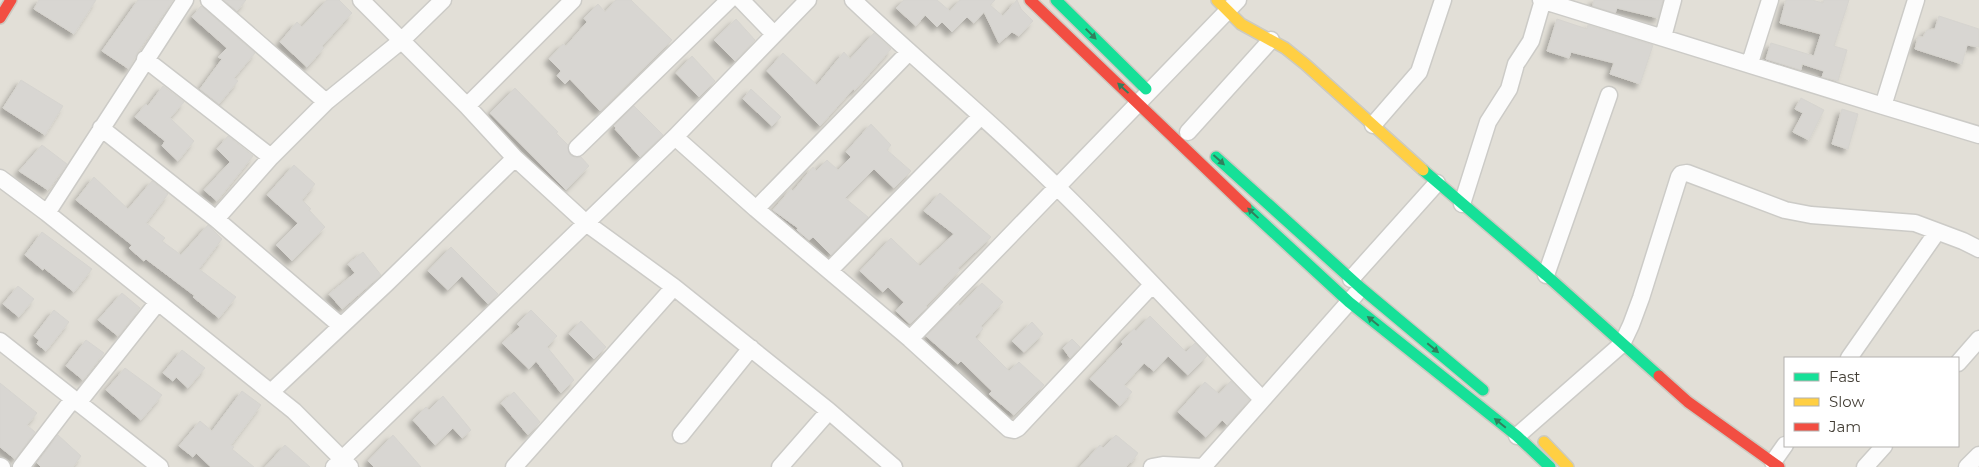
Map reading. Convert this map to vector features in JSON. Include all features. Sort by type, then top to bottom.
[{"type":"street","points":[[0,18],[11,0]]},
{"type":"street","points":[[46,213],[185,0]]},
{"type":"street","points":[[209,0],[326,102]]},
{"type":"street","points":[[361,0],[467,106],[515,158],[586,223],[674,287],[830,411],[894,467]]},
{"type":"street","points":[[216,220],[271,157],[326,102],[401,41],[443,0]]},
{"type":"street","points":[[467,106],[573,0]]},
{"type":"street","points":[[577,148],[729,0]]},
{"type":"street","points":[[741,0],[774,34]]},
{"type":"street","points":[[0,178],[294,410],[342,464],[675,137],[808,0]]},
{"type":"street","points":[[853,0],[1057,186],[1262,400]]},
{"type":"street","points":[[1030,0],[1147,98]]},
{"type":"street","points":[[1056,0],[1250,211],[1349,302],[1522,428],[1568,467]]},
{"type":"street","points":[[1373,125],[1419,72],[1443,0]]},
{"type":"street","points":[[1462,204],[1488,122],[1509,89],[1516,64],[1531,41],[1542,0],[1570,4],[1663,37],[1979,135]]},
{"type":"street","points":[[1663,37],[1673,0]]},
{"type":"street","points":[[1750,63],[1770,0]]},
{"type":"street","points":[[1883,106],[1916,0]]},
{"type":"street","points":[[910,339],[1057,186],[1147,98],[1228,4],[1241,24],[1271,40],[1305,64],[1437,183],[1546,275],[1688,402],[1776,465],[1784,447]]},
{"type":"street","points":[[1189,132],[1271,40]]},
{"type":"street","points":[[756,208],[908,52]]},
{"type":"street","points":[[145,59],[271,157]]},
{"type":"street","points":[[1546,275],[1609,94]]},
{"type":"street","points":[[830,270],[981,116]]},
{"type":"street","points":[[101,128],[216,220],[341,326]]},
{"type":"street","points":[[675,137],[910,339],[1009,429],[1014,430],[1018,428],[1152,286]]},
{"type":"street","points":[[1211,152],[1356,284],[1490,395]]},
{"type":"street","points":[[271,392],[515,158]]},
{"type":"street","points":[[1522,428],[1622,344],[1638,307],[1681,174],[1687,173],[1770,205],[1819,216],[1915,223],[1964,241],[1979,249]]},
{"type":"street","points":[[1152,467],[1203,467],[1349,302],[1356,284],[1437,183]]},
{"type":"street","points":[[1850,357],[1937,232]]},
{"type":"street","points":[[514,467],[674,287]]},
{"type":"street","points":[[21,467],[158,302]]},
{"type":"street","points":[[1959,362],[1979,339]]},
{"type":"street","points":[[0,341],[160,467]]},
{"type":"street","points":[[681,435],[751,348]]},
{"type":"street","points":[[780,467],[830,411]]},
{"type":"street","points":[[1522,428],[1550,467]]},
{"type":"street","points":[[1865,467],[1883,447]]},
{"type":"street","points":[[1967,467],[1979,455]]},
{"type":"shaded area","points":[[0,0],[1979,0],[1979,467],[0,467]]},
{"type":"building","points":[[39,0],[96,0],[74,34],[34,9]]},
{"type":"building","points":[[138,0],[173,0],[137,53],[129,69],[102,51]]},
{"type":"building","points":[[224,0],[246,0],[237,11]]},
{"type":"building","points":[[327,0],[339,0],[352,13],[322,46],[324,48],[307,67],[280,42],[297,22],[302,27]]},
{"type":"building","points":[[616,0],[631,0],[672,40],[600,111],[570,79],[565,84],[557,76],[561,71],[549,59],[563,44],[566,46],[587,22],[584,18],[598,4],[605,12]]},
{"type":"building","points":[[904,0],[937,0],[950,11],[960,0],[995,0],[990,5],[1003,16],[1017,0],[1021,9],[1033,21],[1019,36],[1012,32],[999,43],[984,12],[974,23],[967,17],[952,32],[942,22],[937,27],[925,15],[916,26],[896,8]]},
{"type":"building","points":[[1594,0],[1663,0],[1658,18],[1617,8],[1615,13],[1593,6]]},
{"type":"building","points":[[1786,0],[1812,0],[1823,3],[1824,0],[1849,0],[1834,46],[1847,50],[1838,81],[1822,77],[1824,71],[1802,64],[1801,70],[1766,59],[1771,43],[1814,56],[1821,34],[1780,23]]},
{"type":"building","points":[[201,6],[255,53],[234,78],[238,81],[219,104],[200,89],[222,59],[218,57],[227,48],[192,17]]},
{"type":"building","points":[[1939,16],[1979,29],[1979,47],[1967,45],[1962,64],[1915,49],[1918,37],[1923,37],[1927,30],[1935,29]]},
{"type":"building","points":[[736,19],[755,40],[735,61],[714,40]]},
{"type":"building","points":[[1557,19],[1587,29],[1588,25],[1653,45],[1640,84],[1610,74],[1614,63],[1571,52],[1569,58],[1547,51]]},
{"type":"building","points":[[874,33],[891,49],[820,126],[767,71],[783,53],[817,85],[844,52],[850,59]]},
{"type":"building","points":[[692,56],[715,81],[699,97],[676,73]]},
{"type":"building","points":[[21,80],[63,106],[45,135],[3,108]]},
{"type":"building","points":[[163,86],[184,102],[170,118],[194,141],[178,161],[162,146],[165,141],[135,117],[146,104],[148,106]]},
{"type":"building","points":[[515,88],[558,132],[556,133],[568,145],[570,155],[575,158],[581,157],[589,166],[566,190],[490,113]]},
{"type":"building","points":[[751,89],[781,117],[772,126],[743,99]]},
{"type":"building","points":[[1801,98],[1824,110],[1809,140],[1793,132],[1803,113],[1795,109]]},
{"type":"building","points":[[634,106],[663,135],[640,157],[614,126]]},
{"type":"building","points":[[1842,109],[1858,114],[1848,149],[1832,144]]},
{"type":"building","points":[[871,124],[891,145],[887,150],[911,171],[894,188],[874,169],[845,198],[868,217],[831,255],[813,237],[809,240],[797,230],[798,228],[773,210],[791,189],[793,191],[813,167],[816,171],[827,160],[838,170],[851,157],[846,152]]},
{"type":"building","points":[[228,136],[253,156],[217,201],[204,190],[230,162],[217,149]]},
{"type":"building","points":[[42,145],[67,164],[48,190],[19,171]]},
{"type":"building","points":[[294,165],[315,184],[302,200],[325,227],[292,261],[276,245],[298,223],[267,195]]},
{"type":"building","points":[[94,177],[128,209],[152,181],[168,194],[146,223],[165,238],[162,241],[181,255],[208,225],[222,239],[199,269],[236,297],[219,318],[193,297],[195,296],[146,259],[144,261],[129,248],[132,245],[76,200]]},
{"type":"building","points":[[940,193],[991,237],[958,268],[960,270],[927,307],[909,323],[896,311],[904,302],[888,287],[883,292],[860,271],[891,238],[920,266],[954,234],[924,211]]},
{"type":"building","points":[[42,232],[92,269],[74,292],[25,255]]},
{"type":"building","points":[[451,247],[498,294],[488,304],[462,276],[448,290],[428,271]]},
{"type":"building","points":[[363,252],[381,275],[342,309],[329,294],[355,273],[348,264]]},
{"type":"building","points":[[982,283],[1003,302],[981,326],[983,329],[975,337],[1009,371],[1019,362],[1044,385],[1014,415],[989,394],[992,391],[961,361],[958,364],[926,336],[958,305],[960,306]]},
{"type":"building","points":[[18,286],[34,299],[19,317],[3,304]]},
{"type":"building","points":[[122,293],[140,308],[118,336],[98,320]]},
{"type":"building","points":[[54,310],[69,322],[46,351],[37,344],[39,340],[34,336]]},
{"type":"building","points":[[531,310],[557,336],[547,347],[574,380],[561,393],[536,361],[529,369],[502,343],[520,327],[517,324]]},
{"type":"building","points":[[1150,316],[1186,352],[1195,343],[1207,356],[1188,375],[1168,356],[1154,371],[1144,363],[1124,385],[1132,392],[1120,406],[1090,379],[1123,344],[1121,342],[1134,329],[1136,331]]},
{"type":"building","points":[[581,321],[606,347],[594,359],[569,334]]},
{"type":"building","points":[[1032,322],[1043,334],[1024,352],[1012,341]]},
{"type":"building","points":[[1072,339],[1080,347],[1070,358],[1063,348]]},
{"type":"building","points":[[86,340],[104,353],[83,380],[66,366]]},
{"type":"building","points":[[182,350],[205,368],[188,388],[176,377],[173,381],[163,373]]},
{"type":"building","points":[[125,368],[162,395],[141,420],[106,390]]},
{"type":"building","points":[[1231,381],[1249,400],[1227,425],[1222,420],[1206,437],[1178,412],[1205,382],[1219,394]]},
{"type":"building","points":[[0,383],[37,413],[27,425],[35,432],[15,459],[0,447]]},
{"type":"building","points":[[242,391],[261,405],[231,445],[234,447],[232,449],[254,467],[211,467],[196,453],[193,457],[179,446],[200,421],[212,431]]},
{"type":"building","points":[[514,392],[540,422],[528,435],[501,403]]},
{"type":"building","points":[[443,396],[471,430],[462,438],[453,428],[435,445],[413,420],[426,407],[429,410]]},
{"type":"building","points":[[58,435],[81,456],[73,467],[41,467],[37,463]]},
{"type":"building","points":[[393,435],[421,467],[374,467],[368,461]]},
{"type":"building","points":[[1116,435],[1138,453],[1131,463],[1126,467],[1080,467],[1100,445],[1103,448]]},
{"type":"building","points":[[285,445],[310,467],[265,467]]},
{"type":"traffic: fast","points":[[1056,0],[1146,89]]},
{"type":"traffic: fast","points":[[1216,157],[1361,288],[1483,390]]},
{"type":"traffic: fast","points":[[1423,170],[1546,275],[1659,376]]},
{"type":"traffic: fast","points":[[1246,207],[1349,302],[1517,436],[1550,467]]},
{"type":"traffic: slow","points":[[1217,0],[1241,24],[1285,48],[1305,64],[1423,170]]},
{"type":"traffic: slow","points":[[1544,442],[1568,467]]},
{"type":"traffic: jam","points":[[0,18],[11,0]]},
{"type":"traffic: jam","points":[[1030,0],[1246,207]]},
{"type":"traffic: jam","points":[[1659,376],[1688,402],[1779,467]]}]
